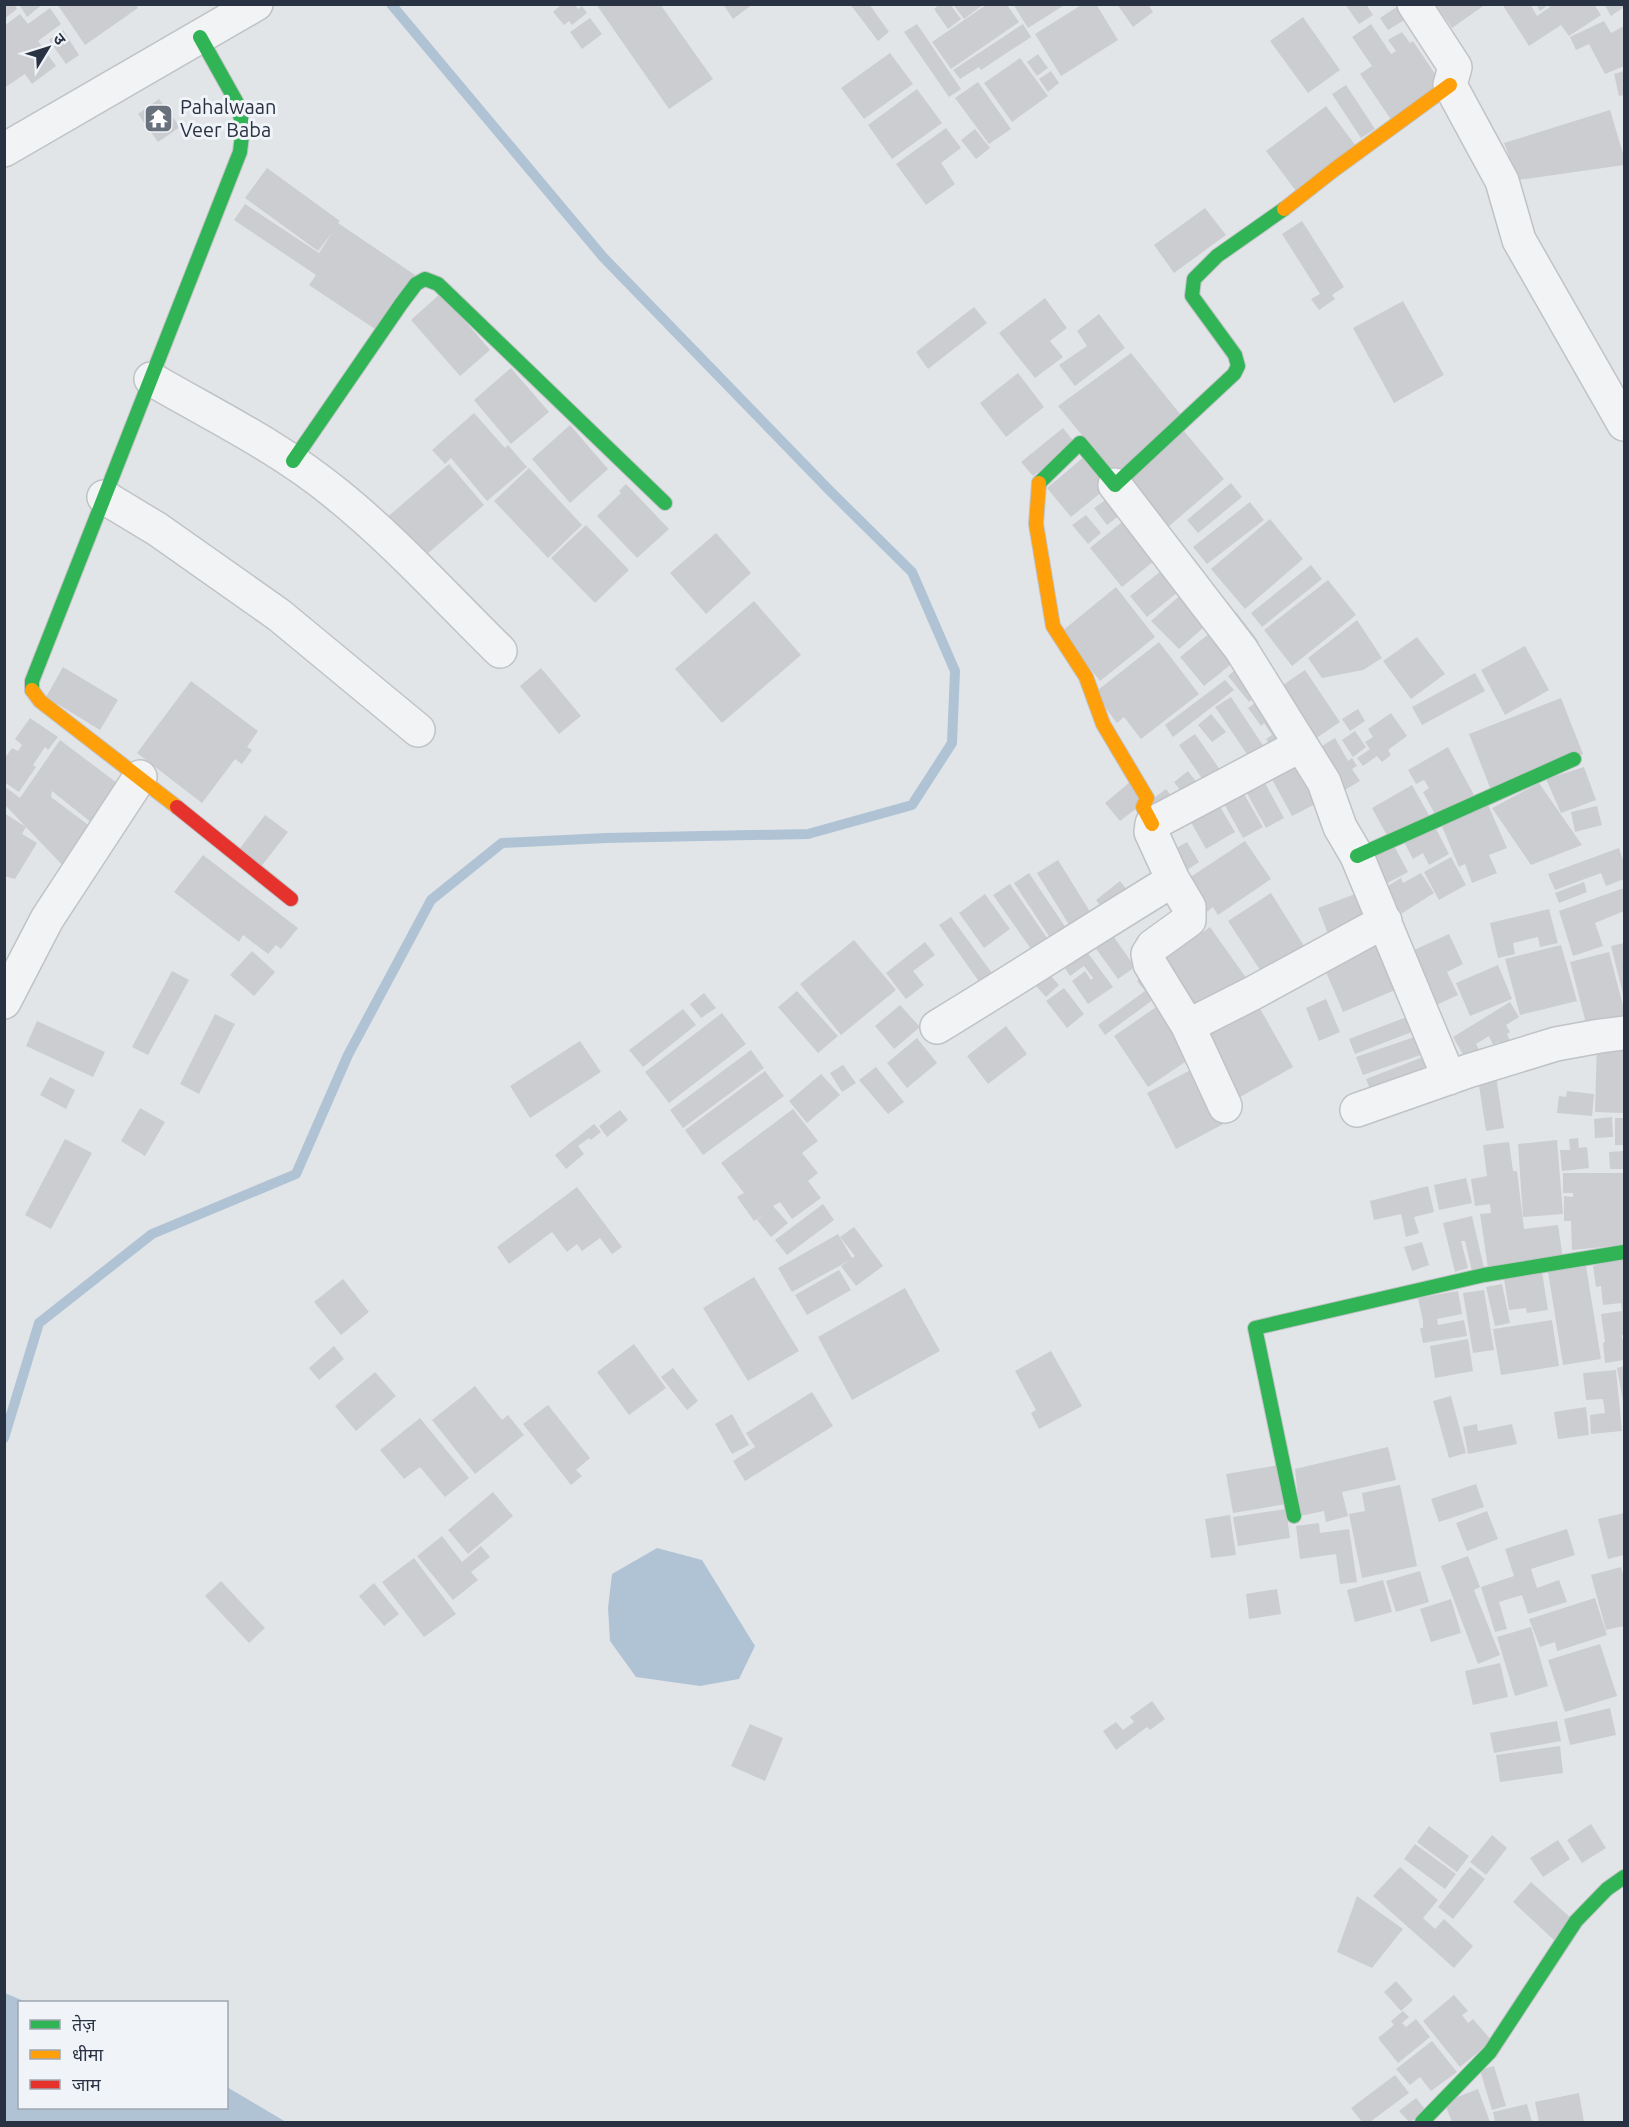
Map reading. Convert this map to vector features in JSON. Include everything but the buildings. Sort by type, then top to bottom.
[{"type":"street","points":[[4,150],[256,4]]},
{"type":"street","points":[[1115,485],[1234,374],[1238,366],[1235,355],[1192,296],[1194,279],[1217,256],[1282,211],[1335,169],[1450,85],[1455,67],[1414,4]]},
{"type":"street","points":[[200,37],[237,103],[243,127],[240,153],[32,681],[32,692],[40,701],[140,777],[291,899]]},
{"type":"street","points":[[1450,85],[1502,181],[1519,240],[1624,424]]},
{"type":"street","points":[[293,461],[401,304],[416,284],[425,279],[438,284],[665,502]]},
{"type":"street","points":[[151,379],[293,461],[335,492],[381,533],[500,651]]},
{"type":"street","points":[[1226,1106],[1188,1026],[1150,964],[1148,954],[1153,946],[1189,920],[1189,907],[1173,880],[1152,832],[1152,824],[1143,807],[1147,798],[1103,724],[1086,678],[1053,626],[1036,524],[1039,482],[1080,444],[1094,458],[1241,649],[1324,782],[1340,827],[1357,856],[1449,1078]]},
{"type":"street","points":[[104,497],[157,529],[279,615],[418,730]]},
{"type":"street","points":[[1152,824],[1301,744]]},
{"type":"street","points":[[1357,856],[1574,759]]},
{"type":"street","points":[[4,1002],[47,919],[140,777]]},
{"type":"street","points":[[937,1027],[1029,972],[1103,922],[1173,880]]},
{"type":"street","points":[[1188,1026],[1385,921]]},
{"type":"street","points":[[1357,1110],[1556,1044],[1624,1033]]},
{"type":"street","points":[[1294,1516],[1255,1328],[1484,1274],[1574,1258],[1624,1252]]},
{"type":"street","points":[[1422,2122],[1490,2052],[1576,1921],[1606,1889],[1624,1877]]},
{"type":"water","points":[[657,1548],[702,1560],[755,1646],[739,1679],[700,1686],[636,1677],[610,1641],[608,1608],[612,1574]]},
{"type":"water","points":[[5,1993],[24,2001],[18,2001],[18,2109],[228,2109],[228,2088],[286,2122],[5,2122]]},
{"type":"waterway","points":[[4,1438],[39,1323],[152,1234],[296,1174],[348,1055],[431,900],[502,843],[606,838],[808,834],[912,805],[952,743],[955,671],[912,572],[603,257],[391,4]]},
{"type":"traffic: fast","points":[[32,690],[32,681],[240,152],[243,127],[237,103],[200,37]]},
{"type":"traffic: fast","points":[[1039,483],[1080,443],[1115,485],[1234,374],[1238,366],[1235,355],[1192,296],[1194,279],[1217,256],[1284,209]]},
{"type":"traffic: fast","points":[[293,461],[401,304],[416,284],[425,279],[438,284],[665,503]]},
{"type":"traffic: fast","points":[[1357,856],[1574,759]]},
{"type":"traffic: fast","points":[[1294,1516],[1255,1328],[1484,1275],[1624,1252]]},
{"type":"traffic: fast","points":[[1422,2122],[1490,2052],[1576,1921],[1607,1889],[1624,1877]]},
{"type":"traffic: slow","points":[[1284,209],[1450,85]]},
{"type":"traffic: slow","points":[[1039,483],[1036,524],[1053,626],[1086,677],[1103,724],[1147,798],[1143,807],[1152,824]]},
{"type":"traffic: slow","points":[[32,690],[40,701],[177,807]]},
{"type":"traffic: jam","points":[[177,807],[291,899]]},
{"type":"place","name":"Pahalwaan Veer Baba","points":[[159,119]]}]
